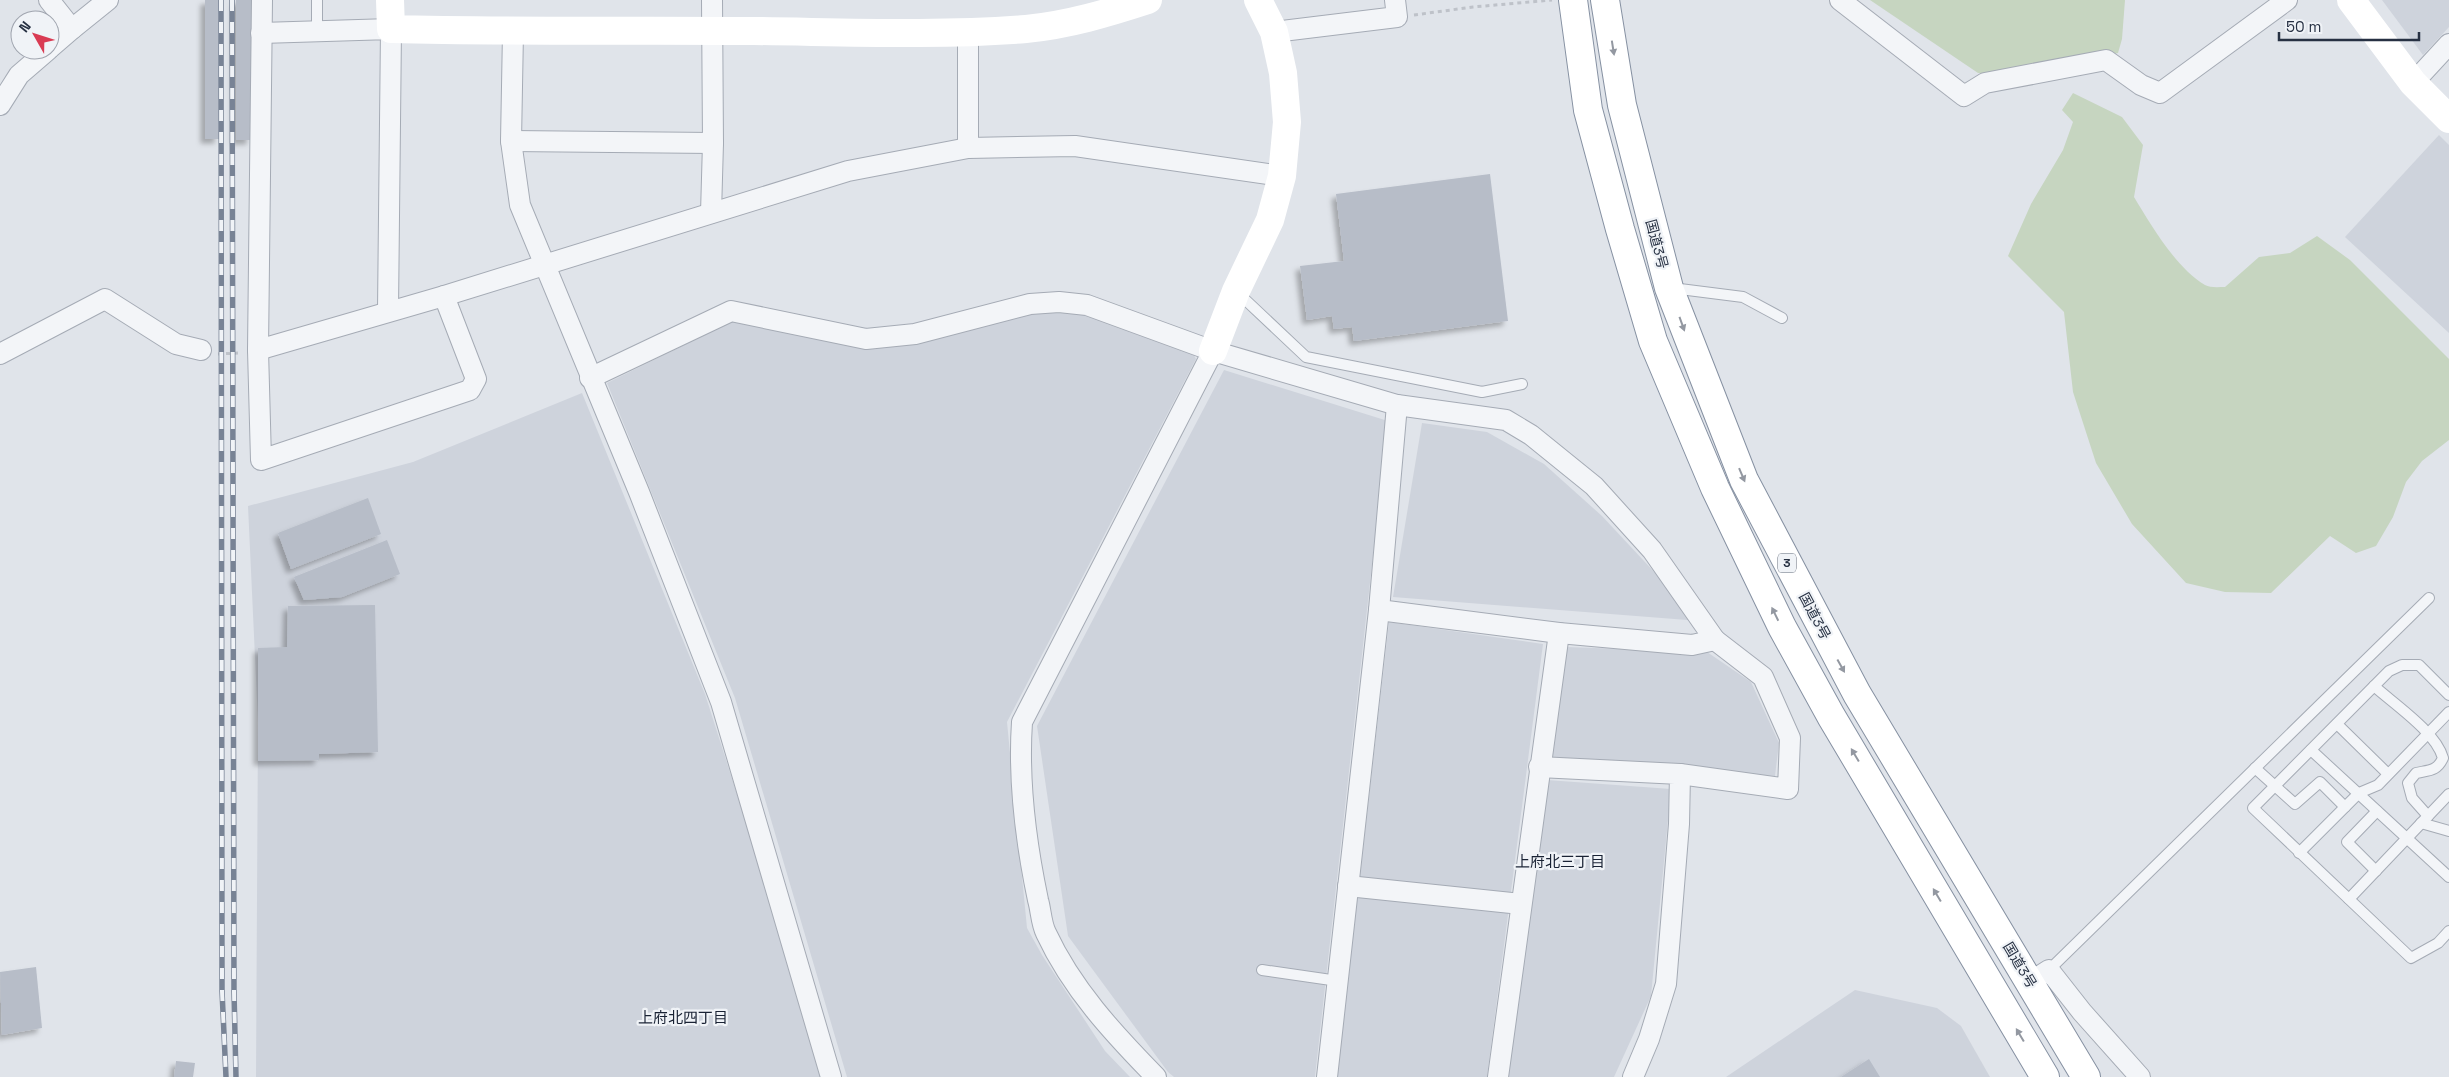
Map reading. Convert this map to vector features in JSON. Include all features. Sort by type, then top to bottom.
[{"type":"main road","points":[[390,0],[390,29],[513,32],[968,32],[1027,29],[1107,6],[1148,0]]},
{"type":"main road","points":[[1213,351],[1236,291],[1270,220],[1282,176],[1288,122],[1283,73],[1274,32],[1258,0]]},
{"type":"main road","name":"3","points":[[1573,0],[1588,110],[1620,229],[1653,341],[1715,488],[1782,627],[1826,708],[2045,1077]]},
{"type":"main road","name":"国道3号","points":[[1605,0],[1622,105],[1669,288],[1744,480],[1812,612],[1862,702],[2039,976],[2086,1077]]},
{"type":"main road","points":[[2351,0],[2414,83],[2449,118]]},
{"type":"street","points":[[49,0],[72,29]]},
{"type":"street","points":[[60,39],[108,0]]},
{"type":"street","points":[[262,0],[258,350],[261,460],[470,390],[476,379],[444,296]]},
{"type":"street","points":[[710,213],[713,143],[712,0]]},
{"type":"street","points":[[1840,0],[1964,96],[1984,83],[2106,60],[2142,85],[2160,93],[2287,0]]},
{"type":"street","points":[[1274,32],[1396,9]]},
{"type":"street","points":[[261,33],[390,29],[388,310]]},
{"type":"street","points":[[513,32],[511,141],[520,205],[590,378],[639,492],[721,702],[831,1077]]},
{"type":"street","points":[[968,32],[968,148]]},
{"type":"street","points":[[2414,83],[2449,44]]},
{"type":"street","points":[[0,105],[6,80],[18,74],[35,60]]},
{"type":"street","points":[[511,141],[713,143]]},
{"type":"street","points":[[258,350],[388,310],[444,296],[848,170],[968,148],[1075,146],[1282,176]]},
{"type":"street","points":[[0,354],[105,299],[176,344],[201,350]]},
{"type":"street","points":[[590,378],[731,311],[866,339],[915,334],[1030,304],[1059,302],[1087,305],[1213,351],[1397,405],[1506,420],[1531,435],[1594,486],[1652,550],[1715,640],[1763,677],[1790,738],[1788,789],[1680,774],[1539,767]]},
{"type":"street","points":[[1156,1077],[1118,1037],[1080,992],[1045,931],[1031,866],[1020,754],[1021,730],[1022,722],[1213,351]]},
{"type":"street","points":[[1327,1077],[1379,610],[1397,405]]},
{"type":"street","points":[[1379,610],[1559,633],[1692,645],[1715,640]]},
{"type":"street","points":[[1498,1077],[1520,904],[1559,633]]},
{"type":"street","points":[[1633,1077],[1649,1039],[1666,984],[1679,824],[1680,774]]},
{"type":"street","points":[[1348,886],[1520,904]]},
{"type":"street","points":[[2039,976],[2082,1012],[2140,1077]]},
{"type":"lane","points":[[317,0],[317,31]]},
{"type":"lane","points":[[1669,288],[1743,297],[1782,318]]},
{"type":"lane","points":[[1236,291],[1306,357],[1482,392],[1522,384]]},
{"type":"lane","points":[[2039,976],[2429,598]]},
{"type":"lane","points":[[2449,695],[2419,664],[2402,665],[2389,671],[2253,808],[2411,958],[2438,944],[2449,931]]},
{"type":"lane","points":[[2374,686],[2438,744],[2443,758],[2439,766],[2433,771],[2416,773],[2408,782],[2412,798],[2424,820],[2449,831]]},
{"type":"lane","points":[[2299,853],[2359,793],[2378,785],[2449,712]]},
{"type":"lane","points":[[2337,724],[2388,774]]},
{"type":"lane","points":[[2311,750],[2407,838],[2447,871]]},
{"type":"lane","points":[[2255,768],[2295,804],[2320,782],[2346,807]]},
{"type":"lane","points":[[2349,899],[2449,794]]},
{"type":"lane","points":[[2376,871],[2347,842],[2377,811]]},
{"type":"lane","points":[[1262,970],[1338,981]]},
{"type":"path","points":[[1396,9],[1473,7],[1557,0]]},
{"type":"path","points":[[201,350],[206,353],[221,354],[258,350]]},
{"type":"shaded area","points":[[2382,0],[2449,0],[2449,27],[2423,55]]},
{"type":"shaded area","points":[[2439,135],[2449,145],[2449,333],[2345,237]]},
{"type":"shaded area","points":[[1033,312],[1074,312],[1153,337],[1194,355],[1196,359],[1007,722],[1027,928],[1042,955],[1105,1051],[1130,1077],[847,1077],[735,698],[607,383],[735,320],[863,347],[884,347],[917,342]]},
{"type":"shaded area","points":[[1224,370],[1388,421],[1315,1077],[1174,1077],[1168,1072],[1068,936],[1037,726]]},
{"type":"shaded area","points":[[582,393],[705,694],[751,838],[822,1077],[256,1077],[258,722],[248,506],[413,462]]},
{"type":"shaded area","points":[[1422,423],[1487,432],[1544,464],[1602,516],[1700,621],[1393,597]]},
{"type":"shaded area","points":[[1389,622],[1543,644],[1487,1077],[1337,1077]]},
{"type":"shaded area","points":[[1566,647],[1707,652],[1751,682],[1779,743],[1775,776],[1552,759]]},
{"type":"shaded area","points":[[1547,780],[1671,789],[1651,996],[1614,1077],[1507,1077]]},
{"type":"shaded area","points":[[1855,990],[1937,1008],[1961,1026],[1990,1077],[1726,1077]]},
{"type":"green space","points":[[1870,0],[2125,0],[2122,39],[2118,53],[2025,75],[1978,73]]},
{"type":"green space","points":[[2073,93],[2122,117],[2143,145],[2134,197],[2174,257],[2194,277],[2207,286],[2225,287],[2259,257],[2290,253],[2317,236],[2350,260],[2449,359],[2449,440],[2422,461],[2406,482],[2393,517],[2376,546],[2356,553],[2330,536],[2271,593],[2225,592],[2186,583],[2132,524],[2096,463],[2073,392],[2064,312],[2008,256],[2031,204],[2063,150],[2073,122],[2062,110]]},
{"type":"building","points":[[205,0],[219,0],[219,139],[205,139]]},
{"type":"building","points":[[236,0],[252,0],[251,140],[236,140]]},
{"type":"building","points":[[1490,174],[1508,321],[1354,341],[1352,327],[1334,329],[1332,316],[1307,320],[1300,266],[1344,261],[1336,194]]},
{"type":"building","points":[[368,498],[381,534],[291,569],[278,533]]},
{"type":"building","points":[[387,540],[400,574],[342,597],[304,600],[294,577]]},
{"type":"building","points":[[375,605],[378,752],[319,754],[319,760],[258,761],[258,648],[287,647],[288,606]]},
{"type":"building","points":[[36,967],[42,1028],[2,1035],[0,972]]},
{"type":"building","points":[[1869,1059],[1880,1077],[1841,1077]]},
{"type":"building","points":[[176,1061],[195,1063],[193,1077],[174,1077]]},
{"type":"railway","points":[[221,0],[222,991],[226,1077]]},
{"type":"railway","points":[[232,0],[234,992],[236,1077]]},
{"type":"district","name":"上府北三丁目","points":[[1560,862]]},
{"type":"district","name":"上府北四丁目","points":[[683,1018]]}]
